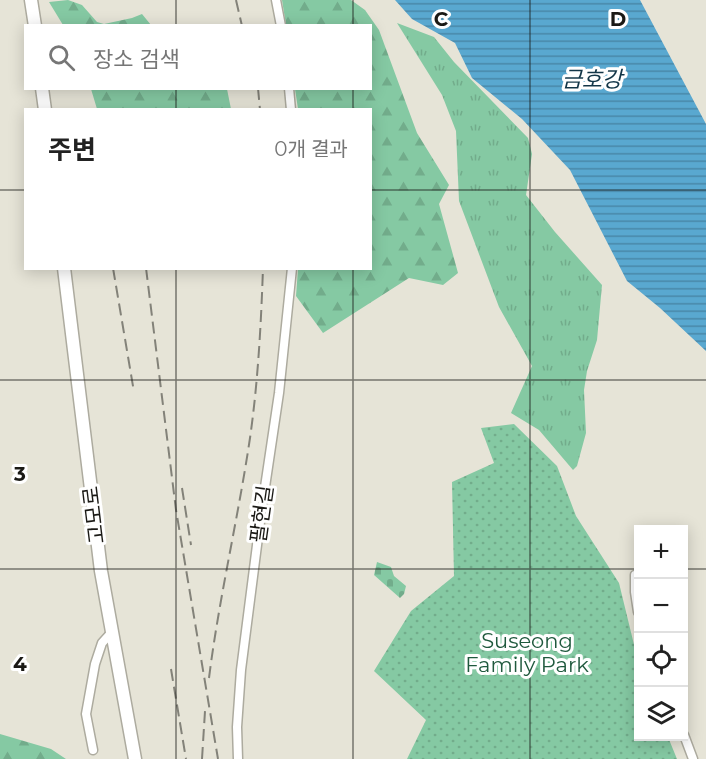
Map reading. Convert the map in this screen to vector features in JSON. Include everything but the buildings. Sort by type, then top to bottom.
[{"type":"main road","points":[[32,0],[34,24]]},
{"type":"main road","points":[[42,90],[45,108]]},
{"type":"main road","name":"고모로","points":[[64,270],[101,571],[135,759]]},
{"type":"street","points":[[276,0],[280,24]]},
{"type":"street","points":[[289,90],[291,108]]},
{"type":"street","name":"팔현길","points":[[238,759],[237,727],[241,670],[278,402],[292,270]]},
{"type":"street","points":[[93,750],[86,714],[95,664],[102,643],[112,632]]},
{"type":"street","points":[[686,741],[693,759]]},
{"type":"green space","points":[[68,0],[82,5],[97,22],[104,24],[62,24],[49,2]]},
{"type":"green space","points":[[282,0],[351,0],[365,10],[379,30],[417,133],[449,185],[439,204],[458,273],[443,285],[409,278],[323,333],[296,296],[298,270],[372,270],[372,108],[298,108],[295,90],[372,90],[372,24],[286,24]]},
{"type":"green space","points":[[142,14],[150,24],[104,24],[132,18]]},
{"type":"green space","points":[[397,23],[434,37],[454,62],[528,138],[532,154],[526,195],[602,285],[597,340],[587,371],[584,390],[586,433],[577,466],[573,470],[539,430],[511,413],[532,366],[499,307],[459,201],[456,131],[442,95]]},
{"type":"green space","points":[[91,90],[227,90],[231,108],[97,108]]},
{"type":"green space","name":"Suseong Family Park","points":[[514,424],[557,466],[576,516],[619,583],[634,645],[634,741],[670,741],[677,759],[407,759],[426,720],[374,671],[411,611],[454,576],[452,482],[494,463],[481,428]]},
{"type":"green space","points":[[377,562],[391,567],[394,576],[406,586],[400,598],[374,575]]},
{"type":"green space","points":[[0,734],[51,749],[66,759],[0,759]]},
{"type":"water","name":"금호강","points":[[395,0],[640,0],[706,124],[706,351],[627,281],[570,170],[522,119],[472,78],[455,43],[412,19]]},
{"type":"railway","points":[[236,0],[242,24]]},
{"type":"railway","points":[[258,90],[260,108]]},
{"type":"railway","points":[[113,270],[134,392]]},
{"type":"railway","points":[[146,270],[176,510],[218,759]]},
{"type":"railway","points":[[209,678],[253,417],[263,270]]},
{"type":"railway","points":[[182,488],[191,545]]},
{"type":"railway","points":[[171,669],[186,759]]},
{"type":"railway","points":[[202,759],[205,711]]}]
